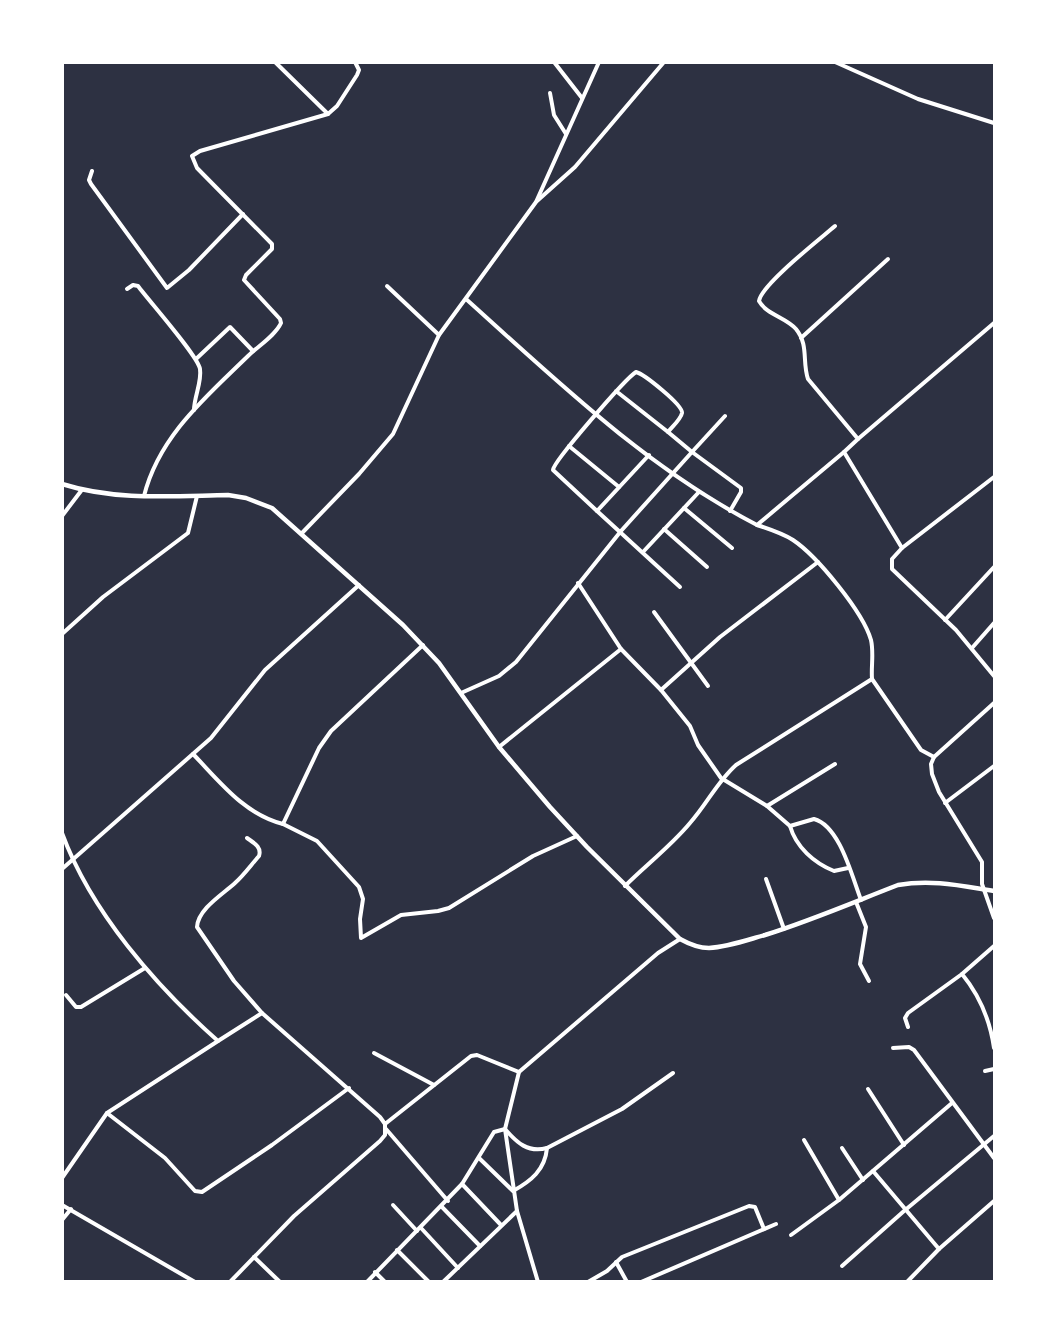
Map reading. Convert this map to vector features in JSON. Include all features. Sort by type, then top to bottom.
[{"type":"street","points":[[274,62],[328,114]]},
{"type":"street","points":[[144,496],[159,455],[168,440],[194,410],[279,327],[281,321],[244,280],[246,275],[273,247],[197,168],[192,160],[193,154],[328,114],[337,106],[357,75],[359,70],[356,62]]},
{"type":"street","points":[[554,62],[582,98]]},
{"type":"street","points":[[302,532],[359,474],[394,434],[439,335],[536,202],[599,62]]},
{"type":"street","points":[[536,202],[575,167],[664,62]]},
{"type":"street","points":[[835,62],[918,99],[994,123]]},
{"type":"street","points":[[550,92],[554,115],[566,134]]},
{"type":"street","points":[[92,171],[89,180],[90,184],[167,288],[189,270],[243,214]]},
{"type":"street","points":[[835,226],[772,282],[759,298],[765,310],[786,320],[802,338],[806,351],[805,367],[808,379],[858,439]]},
{"type":"street","points":[[802,338],[888,259]]},
{"type":"street","points":[[127,289],[134,285],[138,286],[196,358],[200,377],[195,393],[194,410]]},
{"type":"street","points":[[387,286],[439,335]]},
{"type":"street","points":[[466,299],[595,416],[698,493],[757,525],[791,539],[818,562],[867,629],[873,654],[872,679],[921,750],[934,757]]},
{"type":"street","points":[[757,525],[994,323]]},
{"type":"street","points":[[196,358],[230,327],[253,351]]},
{"type":"street","points":[[668,432],[681,415],[681,409],[675,401],[636,372],[616,391],[569,446],[553,465],[553,470],[680,587]]},
{"type":"street","points":[[616,391],[692,452],[741,488],[741,492],[730,511]]},
{"type":"street","points":[[460,693],[499,676],[516,662],[621,531],[725,416]]},
{"type":"street","points":[[569,446],[619,487]]},
{"type":"street","points":[[844,452],[902,548]]},
{"type":"street","points":[[597,511],[649,455]]},
{"type":"street","points":[[994,477],[902,548],[892,559],[892,569],[972,648],[994,676]]},
{"type":"street","points":[[62,484],[81,491],[144,496],[228,495],[261,502],[272,508],[302,532],[423,645],[439,663],[499,747],[577,836],[680,939],[698,947],[708,948],[741,942],[784,929],[911,883],[944,883],[994,891]]},
{"type":"street","points":[[62,516],[81,491]]},
{"type":"street","points":[[643,552],[698,493]]},
{"type":"street","points":[[62,634],[103,597],[188,533],[197,496]]},
{"type":"street","points":[[684,508],[732,548]]},
{"type":"street","points":[[664,529],[707,567]]},
{"type":"street","points":[[661,690],[690,662],[818,562]]},
{"type":"street","points":[[945,620],[994,566]]},
{"type":"street","points":[[578,583],[621,649],[661,690],[690,726],[698,745],[721,778],[767,806],[790,826],[795,838],[813,858],[834,871],[848,868]]},
{"type":"street","points":[[62,869],[193,754],[218,730],[265,670],[359,585]]},
{"type":"street","points":[[654,612],[708,686]]},
{"type":"street","points":[[972,648],[994,623]]},
{"type":"street","points":[[283,824],[319,748],[331,730],[423,645]]},
{"type":"street","points":[[499,747],[621,649]]},
{"type":"street","points":[[625,886],[688,826],[710,798],[721,778],[747,757],[872,679]]},
{"type":"street","points":[[994,703],[934,757],[931,764],[932,774],[945,803],[982,862],[982,879],[994,918]]},
{"type":"street","points":[[193,754],[241,804],[269,820],[283,824],[317,841],[359,886],[363,899],[360,918],[361,938],[401,915],[449,908],[533,856],[577,836]]},
{"type":"street","points":[[767,806],[835,764]]},
{"type":"street","points":[[945,803],[994,766]]},
{"type":"street","points":[[790,826],[809,820],[821,822],[833,833],[848,868],[866,927],[860,964],[869,981]]},
{"type":"street","points":[[62,833],[73,860],[100,906],[145,968],[185,1011],[218,1041]]},
{"type":"street","points":[[247,838],[257,845],[260,852],[259,856],[236,882],[209,905],[198,919],[197,927],[234,982],[262,1013],[348,1088],[385,1126],[448,1201]]},
{"type":"street","points":[[766,879],[784,929]]},
{"type":"street","points":[[538,1282],[517,1211],[505,1129],[519,1072],[658,953],[680,939]]},
{"type":"street","points":[[908,1026],[906,1018],[908,1012],[962,974],[994,946]]},
{"type":"street","points":[[66,995],[76,1007],[81,1007],[145,968]]},
{"type":"street","points":[[962,974],[979,998],[988,1019],[994,1048]]},
{"type":"street","points":[[62,1178],[107,1113],[262,1013]]},
{"type":"street","points":[[988,1019],[994,1016]]},
{"type":"street","points":[[893,1048],[909,1047],[914,1050],[994,1158]]},
{"type":"street","points":[[374,1053],[434,1085]]},
{"type":"street","points":[[230,1282],[294,1216],[380,1141],[385,1126],[474,1055],[519,1072]]},
{"type":"street","points":[[984,1071],[994,1069]]},
{"type":"street","points":[[505,1129],[528,1149],[537,1151],[547,1148],[622,1108],[673,1073]]},
{"type":"street","points":[[107,1113],[165,1158],[196,1191],[202,1192],[272,1145],[348,1088]]},
{"type":"street","points":[[868,1090],[904,1145]]},
{"type":"street","points":[[791,1235],[839,1200],[952,1103]]},
{"type":"street","points":[[366,1282],[448,1201],[462,1184],[494,1132],[505,1129]]},
{"type":"street","points":[[842,1266],[994,1136]]},
{"type":"street","points":[[804,1140],[839,1200]]},
{"type":"street","points":[[513,1191],[536,1174],[543,1165],[547,1148]]},
{"type":"street","points":[[842,1148],[863,1180]]},
{"type":"street","points":[[479,1158],[513,1191]]},
{"type":"street","points":[[872,1172],[939,1249]]},
{"type":"street","points":[[462,1184],[501,1225]]},
{"type":"street","points":[[907,1282],[939,1249],[994,1201]]},
{"type":"street","points":[[62,1205],[195,1282]]},
{"type":"street","points":[[393,1205],[458,1268]]},
{"type":"street","points":[[588,1282],[607,1271],[622,1257],[751,1205],[757,1211],[764,1229]]},
{"type":"street","points":[[442,1207],[480,1246]]},
{"type":"street","points":[[62,1220],[71,1209]]},
{"type":"street","points":[[443,1282],[517,1211]]},
{"type":"street","points":[[641,1282],[776,1224]]},
{"type":"street","points":[[397,1250],[429,1282]]},
{"type":"street","points":[[254,1257],[280,1282]]},
{"type":"street","points":[[616,1262],[627,1282]]},
{"type":"street","points":[[375,1272],[385,1282]]},
{"type":"street","points":[[742,1282],[746,1280],[747,1282]]}]
